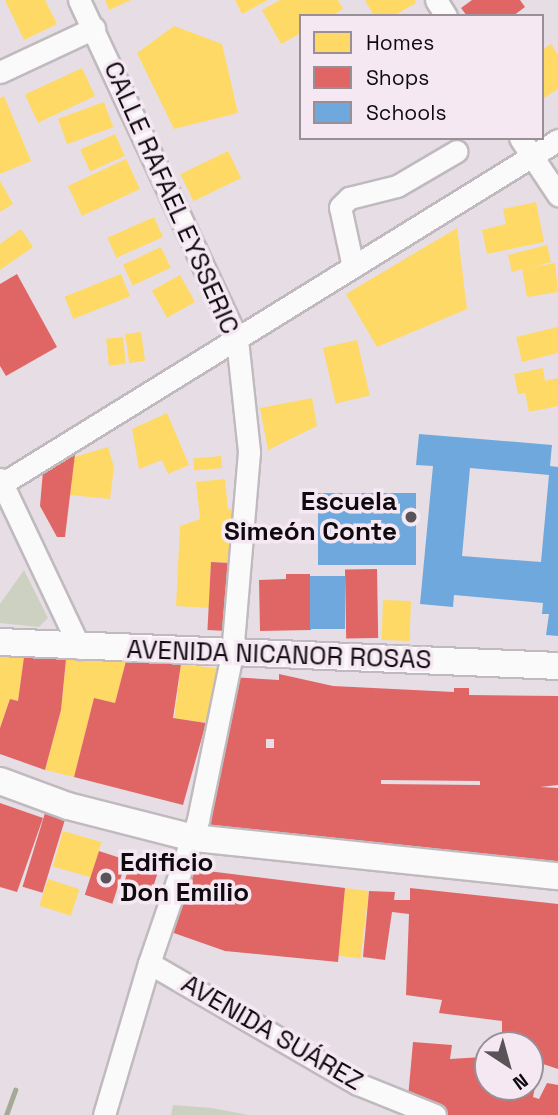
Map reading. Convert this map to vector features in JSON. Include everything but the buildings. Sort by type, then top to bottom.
[{"type":"main road","name":"AVENIDA NICANOR ROSAS","points":[[0,642],[80,648],[558,666]]},
{"type":"main road","points":[[0,781],[68,806],[194,838],[558,876]]},
{"type":"street","name":"CALLE RAFAEL EYSSERIC","points":[[79,0],[237,339],[249,452],[232,654],[194,838],[149,963],[104,1115]]},
{"type":"street","points":[[0,72],[94,28]]},
{"type":"street","points":[[521,140],[558,196]]},
{"type":"street","points":[[80,648],[1,482],[558,140]]},
{"type":"street","points":[[353,267],[340,207],[349,198],[397,186],[457,151]]},
{"type":"street","name":"AVENIDA SUÁREZ","points":[[149,963],[358,1084],[435,1115]]},
{"type":"green space","points":[[24,570],[48,618],[39,627],[0,623],[0,604]]},
{"type":"green space","points":[[173,1105],[212,1108],[248,1115],[171,1115]]},
{"type":"waterway","points":[[6,1115],[15,1090]]},
{"type":"place","name":"Escuela Simeón Conte","points":[[411,517]]},
{"type":"place","name":"Edificio Don Emilio","points":[[106,878]]}]
